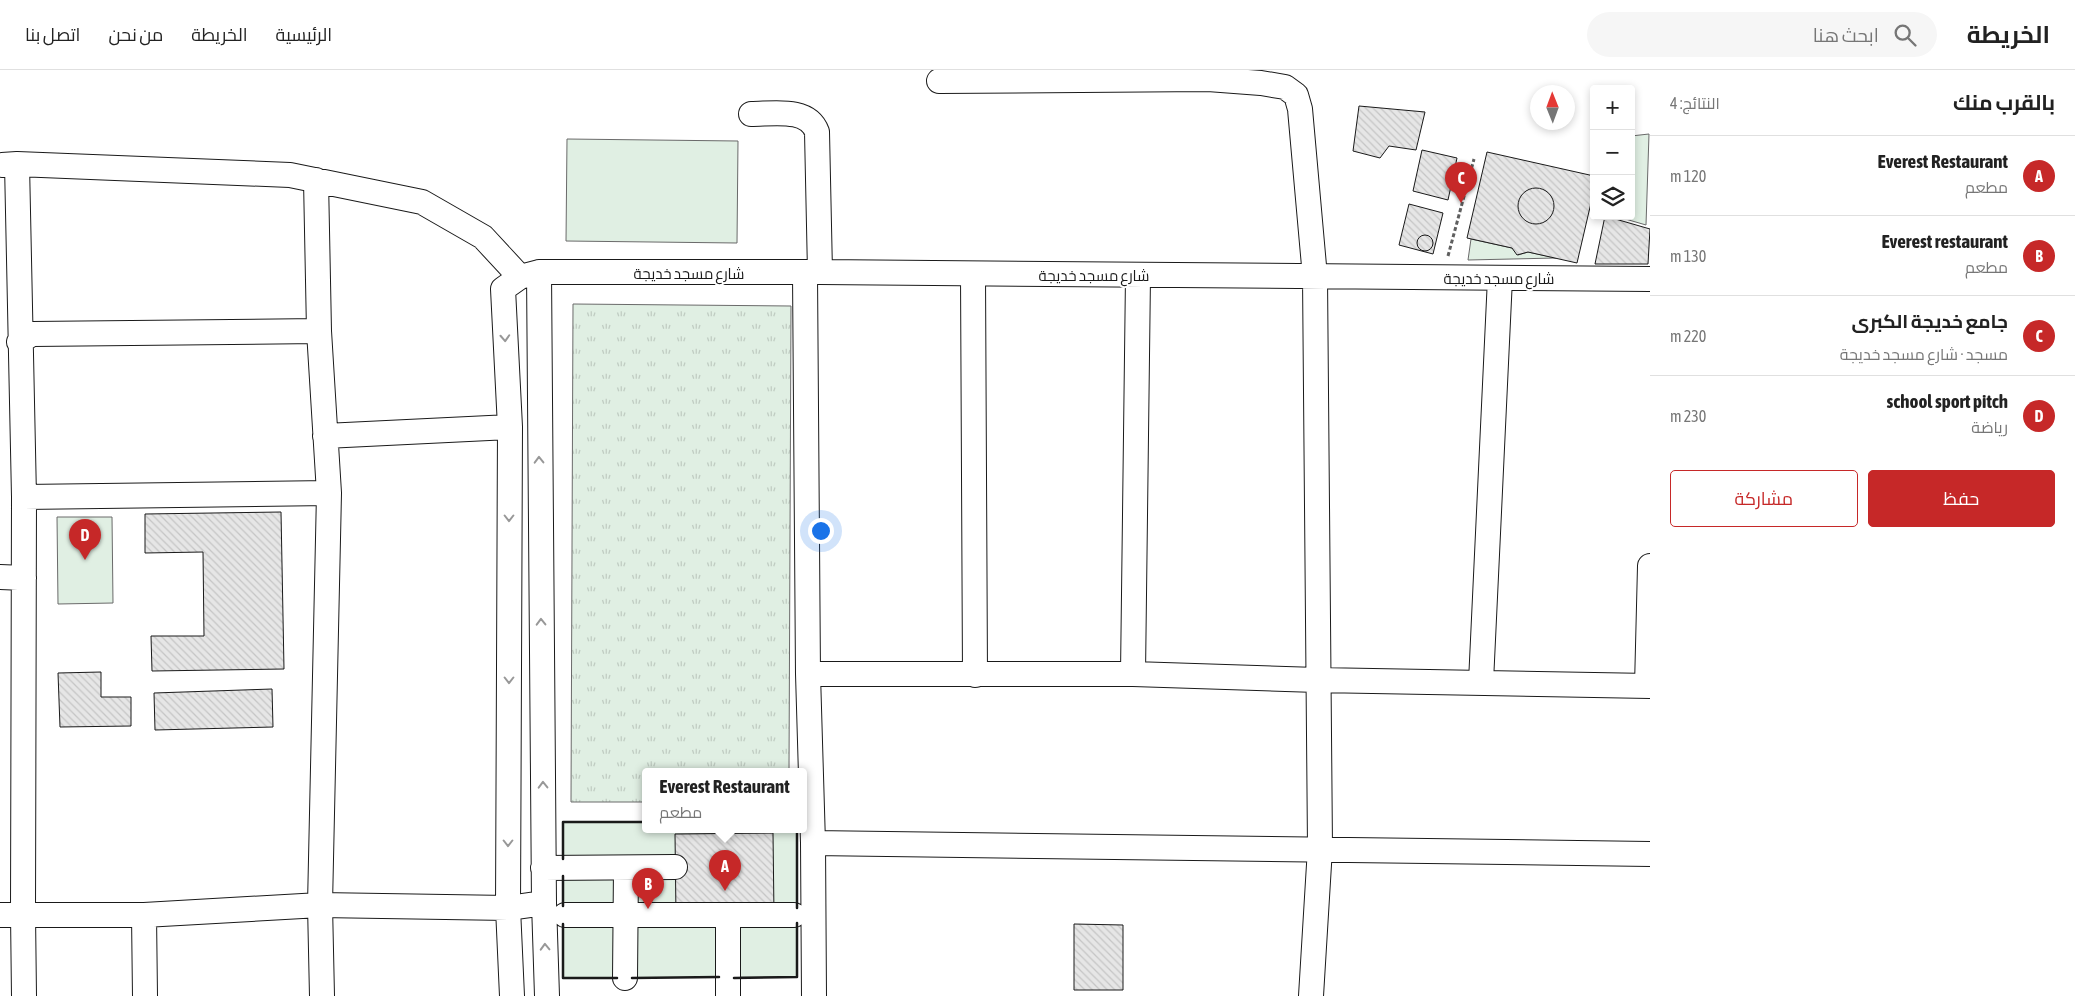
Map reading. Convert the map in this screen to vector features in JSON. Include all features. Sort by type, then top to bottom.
[{"type":"street","points":[[939,81],[1208,79],[1262,83],[1285,87],[1296,95],[1300,109],[1315,277],[1317,680],[1320,848],[1311,996]]},
{"type":"street","points":[[751,114],[800,115],[811,121],[817,132],[812,273],[808,674],[813,843],[814,996]]},
{"type":"street","points":[[24,996],[11,914],[24,578],[24,497],[19,342],[8,165],[290,175],[422,202],[483,237],[529,274],[547,996]]},
{"type":"street","points":[[316,180],[319,331],[328,493],[320,905],[322,996]]},
{"type":"street","name":"شارع مسجد خديجة","points":[[529,274],[812,273],[1650,280]]},
{"type":"street","points":[[512,996],[508,908],[510,427],[503,289],[529,274]]},
{"type":"street","points":[[973,275],[975,675]]},
{"type":"street","points":[[1133,674],[1138,276]]},
{"type":"street","points":[[1481,682],[1500,278]]},
{"type":"street","points":[[19,342],[32,334],[319,331]]},
{"type":"street","points":[[325,436],[510,427]]},
{"type":"street","points":[[24,497],[328,493]]},
{"type":"street","points":[[808,674],[1133,674],[1317,680],[1649,686],[1650,566]]},
{"type":"street","points":[[0,577],[24,578]]},
{"type":"street","points":[[813,843],[1320,848],[1650,854]]},
{"type":"street","points":[[544,868],[675,867]]},
{"type":"street","points":[[625,978],[626,868]]},
{"type":"street","points":[[11,914],[144,915],[320,905],[508,908],[544,903]]},
{"type":"street","points":[[144,915],[144,996]]},
{"type":"street","points":[[565,915],[794,915]]},
{"type":"street","points":[[728,915],[728,996]]},
{"type":"path","points":[[1442,278],[1474,160]]},
{"type":"green space","points":[[1649,134],[1646,225],[1629,220],[1635,220],[1635,136]]},
{"type":"green space","points":[[567,139],[738,141],[737,243],[566,241]]},
{"type":"green space","points":[[1471,239],[1512,248],[1518,255],[1528,252],[1556,258],[1468,260]]},
{"type":"green space","points":[[573,304],[791,306],[789,768],[642,768],[642,802],[571,802]]},
{"type":"green space","points":[[57,517],[112,517],[113,603],[58,604]]},
{"type":"green space","points":[[563,822],[642,822],[642,833],[797,833],[797,977],[563,978]]},
{"type":"building","points":[[1359,106],[1425,112],[1416,150],[1389,146],[1380,158],[1353,151]]},
{"type":"building","points":[[1422,150],[1457,158],[1448,200],[1413,191]]},
{"type":"building","points":[[1487,152],[1590,175],[1590,207],[1577,263],[1528,252],[1517,255],[1512,248],[1467,238]]},
{"type":"building","points":[[1536,188],[1548,194],[1554,206],[1548,218],[1536,224],[1524,218],[1518,206],[1524,194]]},
{"type":"building","points":[[1409,204],[1443,213],[1433,254],[1399,245]]},
{"type":"building","points":[[1604,220],[1619,220],[1650,229],[1648,264],[1595,264]]},
{"type":"building","points":[[1425,235],[1431,237],[1433,243],[1431,249],[1425,251],[1419,249],[1417,243],[1419,237]]},
{"type":"building","points":[[281,512],[284,669],[152,671],[151,636],[204,636],[203,552],[145,553],[145,514]]},
{"type":"building","points":[[101,672],[101,697],[131,697],[131,726],[60,727],[58,673]]},
{"type":"building","points":[[272,689],[273,727],[155,730],[154,693]]},
{"type":"building","points":[[773,833],[774,915],[676,916],[675,834]]},
{"type":"building","points":[[1074,924],[1123,925],[1123,990],[1074,990]]},
{"type":"wall","points":[[563,859],[563,822],[642,822]]},
{"type":"wall","points":[[797,833],[797,908]]},
{"type":"wall","points":[[563,876],[563,906]]},
{"type":"wall","points":[[734,978],[797,977],[797,923]]},
{"type":"wall","points":[[563,924],[563,978],[617,978]]},
{"type":"wall","points":[[632,978],[719,977]]},
{"type":"place","name":"جامع خديجة الكبرى","points":[[1461,203]]},
{"type":"place","name":"school sport pitch","points":[[85,560]]},
{"type":"place","name":"Everest Restaurant","points":[[725,891]]},
{"type":"place","name":"Everest restaurant","points":[[648,909]]}]
